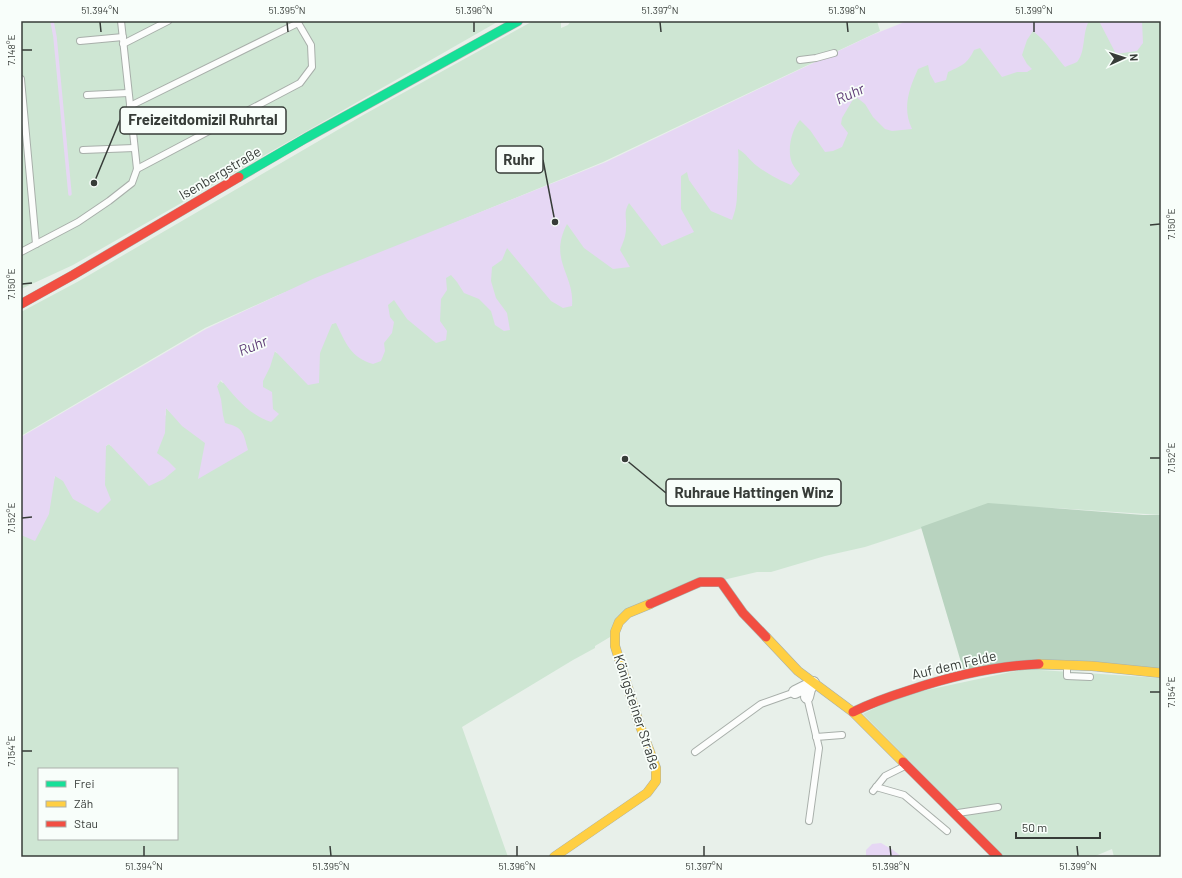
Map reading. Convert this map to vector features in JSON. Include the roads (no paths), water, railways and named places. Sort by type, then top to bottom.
[{"type":"street","name":"Isenbergstraße","points":[[21,304],[306,138],[518,21]]},
{"type":"street","name":"Königsteiner Straße","points":[[554,857],[648,793],[656,781],[657,774],[655,762],[639,723],[616,646],[615,632],[619,622],[628,613],[700,582],[709,580],[721,582],[743,613],[798,671],[853,712],[998,857]]},
{"type":"street","name":"Auf dem Felde","points":[[853,712],[872,703],[930,683],[976,671],[1022,665],[1068,664],[1122,668],[1161,673]]},
{"type":"street","points":[[795,692],[813,683]]},
{"type":"street","points":[[806,697],[813,683]]},
{"type":"lane","points":[[21,252],[78,222],[132,183],[137,169],[121,21]]},
{"type":"lane","points":[[80,41],[123,41],[168,21]]},
{"type":"lane","points":[[130,106],[298,22],[311,45],[312,68],[300,83],[137,169]]},
{"type":"lane","points":[[800,60],[816,58],[834,53]]},
{"type":"lane","points":[[21,79],[23,122],[36,244]]},
{"type":"lane","points":[[87,95],[128,93]]},
{"type":"lane","points":[[83,150],[134,148]]},
{"type":"lane","points":[[1068,664],[1067,676],[1090,677]]},
{"type":"lane","points":[[695,752],[761,704],[795,692]]},
{"type":"lane","points":[[806,697],[819,748],[809,821]]},
{"type":"lane","points":[[816,737],[842,735]]},
{"type":"lane","points":[[907,765],[885,776],[875,789],[904,795],[947,831]]},
{"type":"lane","points":[[956,814],[998,807]]},
{"type":"lane","points":[[961,829],[983,851]]},
{"type":"water","points":[[907,21],[1089,21],[1085,31],[1080,58],[1077,62],[1065,67],[1046,43],[1033,31],[1027,40],[1022,55],[1032,69],[1027,72],[1017,72],[1002,77],[980,48],[974,50],[964,64],[948,72],[946,80],[935,83],[930,74],[928,65],[918,69],[912,84],[907,106],[907,114],[912,129],[892,131],[885,129],[873,117],[865,104],[855,96],[842,118],[841,124],[848,133],[842,147],[833,151],[825,152],[810,130],[800,120],[792,135],[790,152],[792,163],[800,174],[791,185],[761,169],[738,149],[737,199],[732,220],[711,211],[689,180],[687,172],[681,176],[681,209],[694,232],[662,246],[629,203],[626,212],[625,234],[620,250],[630,267],[613,269],[584,248],[567,224],[560,248],[561,258],[570,285],[572,306],[563,308],[551,301],[507,248],[502,260],[492,267],[491,281],[496,298],[507,313],[510,330],[504,331],[495,325],[491,311],[479,299],[464,293],[451,275],[446,278],[447,290],[441,299],[440,321],[447,331],[446,340],[436,343],[407,319],[394,300],[388,305],[390,317],[394,322],[392,333],[384,343],[385,351],[381,361],[373,364],[359,358],[346,343],[336,323],[332,324],[320,353],[319,383],[308,385],[275,351],[270,367],[263,381],[263,387],[272,392],[273,409],[279,414],[271,422],[249,410],[237,399],[221,380],[217,386],[225,423],[236,427],[242,432],[248,450],[198,479],[205,443],[182,426],[166,408],[165,433],[157,453],[176,469],[164,479],[149,486],[109,444],[106,446],[105,485],[111,500],[98,513],[73,499],[63,481],[55,476],[49,514],[35,541],[21,535],[21,437],[206,329],[315,278],[606,162],[872,35]]},
{"type":"water","points":[[1099,21],[1142,21],[1143,43],[1137,51],[1116,54]]},
{"type":"water","points":[[881,843],[902,857],[866,857],[866,850],[872,844]]},
{"type":"waterway","points":[[52,21],[55,37],[70,194]]},
{"type":"place","name":"Freizeitdomizil Ruhrtal","points":[[94,183]]},
{"type":"place","name":"Ruhr","points":[[555,222]]},
{"type":"place","name":"Ruhraue Hattingen Winz","points":[[625,459]]}]
